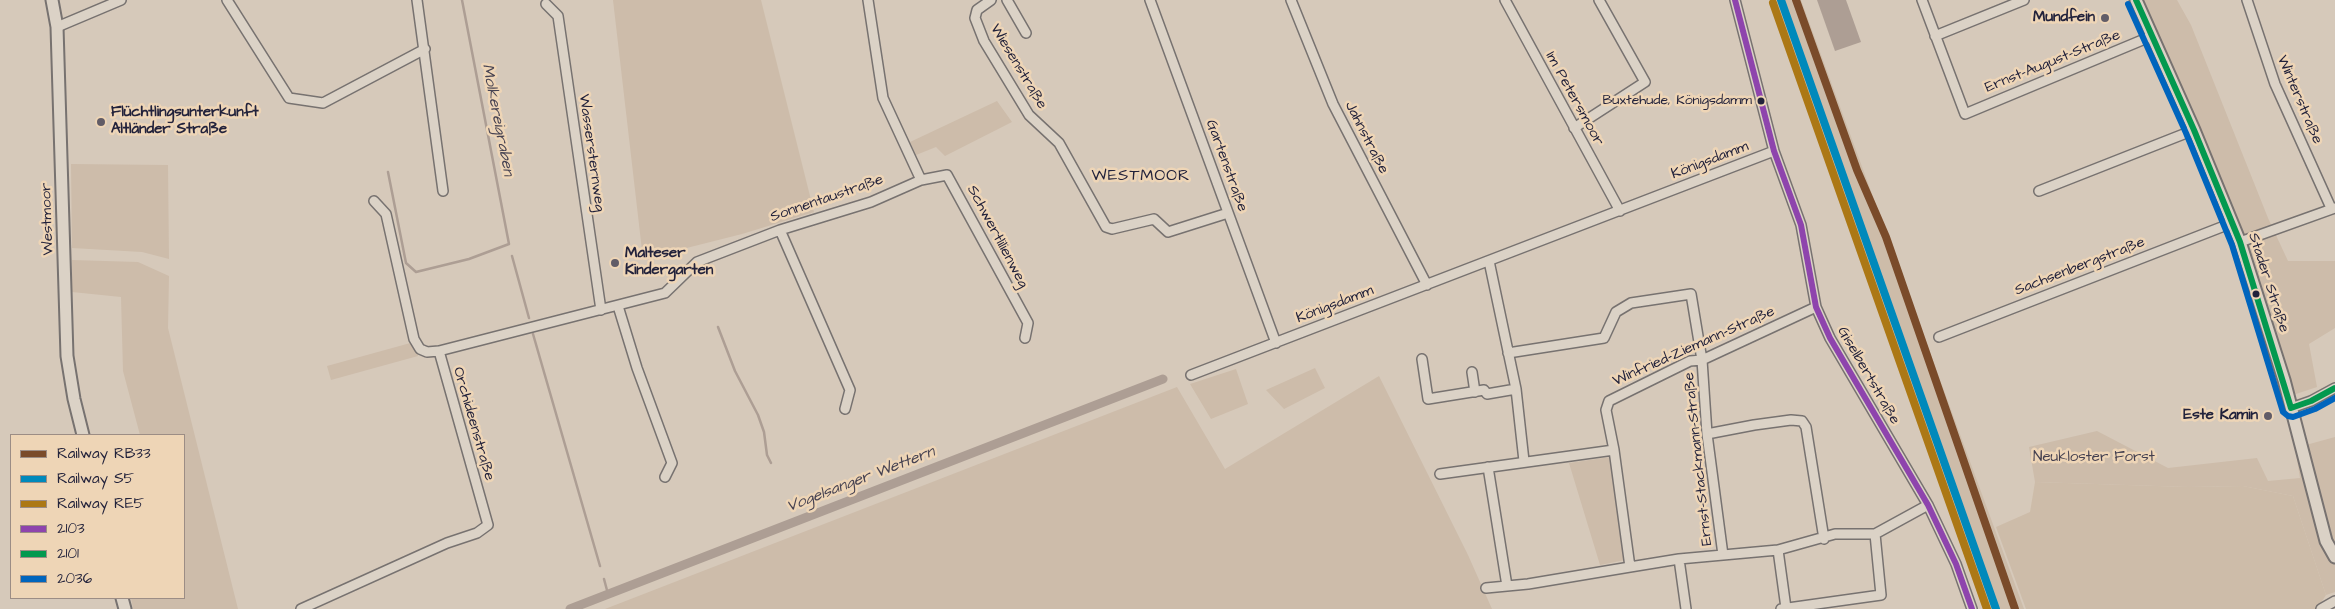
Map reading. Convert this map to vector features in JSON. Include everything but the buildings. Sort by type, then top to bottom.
[{"type":"street","name":"Westmoor","points":[[52,0],[57,27],[67,356],[82,434]]},
{"type":"street","points":[[57,27],[121,0]]},
{"type":"street","points":[[227,0],[289,98],[323,103],[424,50]]},
{"type":"street","points":[[417,0],[444,191]]},
{"type":"street","points":[[868,0],[883,98],[921,180]]},
{"type":"street","name":"Wiesenstraße","points":[[991,0],[977,10],[975,18],[984,41],[1025,109],[1059,143],[1106,227],[1112,229],[1154,219],[1168,232],[1228,213]]},
{"type":"street","name":"Wiesenstraße","points":[[1007,0],[1026,33]]},
{"type":"street","name":"Gartenstraße","points":[[1150,0],[1276,342]]},
{"type":"street","name":"Jahnstraße","points":[[1291,0],[1333,104],[1426,285]]},
{"type":"street","name":"Im Petersmoor","points":[[1505,0],[1620,211]]},
{"type":"street","points":[[1574,128],[1645,82],[1599,0]]},
{"type":"street","name":"Giselbertstraße","points":[[1735,0],[1774,151],[1801,225],[1816,307],[1830,338],[1928,505],[1956,564],[1972,609]]},
{"type":"street","points":[[1922,0],[1935,36],[2024,0]]},
{"type":"street","name":"Stader Straße","points":[[2136,0],[2194,130],[2240,242],[2291,408],[2326,541],[2335,556]]},
{"type":"street","name":"Winterstraße","points":[[2247,0],[2275,84],[2333,208]]},
{"type":"street","name":"Wassersternweg","points":[[546,4],[558,16],[601,310]]},
{"type":"street","name":"Ernst-August-Straße","points":[[1935,36],[1965,114],[2152,36]]},
{"type":"street","points":[[2039,191],[2194,130]]},
{"type":"street","name":"Königsdamm","points":[[1191,374],[1774,151]]},
{"type":"street","name":"Schwertlilienweg","points":[[921,180],[947,175],[1028,323],[1025,338]]},
{"type":"street","name":"Sonnentaustraße","points":[[660,295],[665,293],[697,262],[780,230],[871,202],[921,180]]},
{"type":"street","points":[[374,201],[386,214],[414,339],[420,349],[427,352],[439,350]]},
{"type":"street","points":[[2240,242],[2333,208]]},
{"type":"street","name":"Sachsenbergstraße","points":[[1939,337],[2232,223]]},
{"type":"street","points":[[780,230],[850,390],[845,409]]},
{"type":"street","points":[[1489,261],[1516,389],[1524,461]]},
{"type":"street","name":"Ernst-Stackmann-Straße","points":[[1508,353],[1604,338],[1616,312],[1631,303],[1691,294],[1702,360],[1707,434],[1723,555]]},
{"type":"street","name":"Orchideenstraße","points":[[301,609],[447,543],[477,533],[488,525],[439,350],[660,295]]},
{"type":"street","points":[[618,306],[637,368],[672,463],[665,477]]},
{"type":"street","name":"Winfried-Ziemann-Straße","points":[[1630,567],[1614,450],[1606,410],[1609,401],[1690,361],[1702,360],[1816,307]]},
{"type":"street","points":[[1422,359],[1428,400],[1484,390],[1487,394],[1516,389]]},
{"type":"street","points":[[1472,372],[1475,392]]},
{"type":"street","points":[[2291,408],[2311,401],[2335,388]]},
{"type":"street","points":[[1707,434],[1754,425],[1791,420],[1802,421],[1808,435],[1824,539]]},
{"type":"street","points":[[1440,474],[1614,450]]},
{"type":"street","points":[[1488,467],[1507,586]]},
{"type":"street","points":[[1486,588],[1679,559],[1778,550],[1824,539],[1835,534],[1875,534],[1928,505]]},
{"type":"street","points":[[1778,550],[1784,609],[1881,595],[1875,534]]},
{"type":"street","points":[[1679,559],[1686,609]]},
{"type":"street","points":[[2321,609],[2335,601]]},
{"type":"shaded area","points":[[1771,0],[1801,0],[2024,609],[1983,609]]},
{"type":"shaded area","points":[[1817,0],[1846,0],[1861,42],[1835,51]]},
{"type":"shaded area","points":[[2035,482],[2188,487],[2243,486],[2293,496],[2326,595],[2317,609],[2026,609],[1996,527],[2030,512]]},
{"type":"green space","points":[[613,0],[761,0],[814,212],[742,234],[643,259]]},
{"type":"green space","points":[[2139,0],[2177,0],[2191,25],[2268,218],[2288,261],[2335,261],[2335,328],[2309,344],[2317,387],[2290,396],[2241,235]]},
{"type":"green space","points":[[997,101],[1012,122],[945,156],[936,147],[916,155],[910,142]]},
{"type":"green space","points":[[71,164],[168,165],[169,259],[142,252],[72,248]]},
{"type":"green space","points":[[72,260],[138,262],[169,276],[168,328],[238,609],[133,609],[131,599],[185,599],[185,434],[140,434],[123,371],[121,297],[72,292]]},
{"type":"green space","points":[[414,342],[418,356],[331,380],[327,366]]},
{"type":"green space","points":[[1315,368],[1325,388],[1284,409],[1266,390]]},
{"type":"green space","points":[[1236,369],[1248,404],[1211,419],[1190,384]]},
{"type":"green space","points":[[1379,376],[1468,555],[1492,609],[605,609],[1177,387],[1225,469]]},
{"type":"green space","name":"Neukloster Forst","points":[[2097,431],[2168,468],[2257,458],[2268,481],[2300,478],[2295,448],[2335,437],[2335,592],[2326,595],[2293,496],[2243,486],[2188,487],[2035,482],[2029,447]]},
{"type":"green space","points":[[1610,457],[1625,560],[1600,565],[1569,463]]},
{"type":"waterway","name":"Molkereigraben","points":[[388,172],[406,263],[416,272],[469,259],[509,244],[462,0]]},
{"type":"waterway","name":"Molkereigraben","points":[[512,256],[529,318]]},
{"type":"waterway","points":[[718,327],[735,371],[758,415],[764,432],[767,455],[771,463]]},
{"type":"waterway","name":"Molkereigraben","points":[[533,334],[600,566]]},
{"type":"waterway","name":"Vogelsanger Wettern","points":[[570,609],[1163,379]]},
{"type":"waterway","name":"Molkereigraben","points":[[604,579],[608,594]]},
{"type":"rail line","name":"S5","points":[[1781,0],[1996,609]]},
{"type":"rail line","name":"RB33","points":[[1796,0],[1857,170],[1886,237],[2015,609]]},
{"type":"rail line","name":"RE5","points":[[1773,3],[1987,609]]},
{"type":"transit line","name":"2103","points":[[1735,0],[1774,151],[1801,225],[1816,307],[1830,338],[1928,505],[1956,564],[1972,609]]},
{"type":"transit line","name":"2101","points":[[2136,0],[2194,130],[2240,242],[2291,408]]},
{"type":"transit line","name":"2036","points":[[2128,4],[2186,133],[2232,245],[2283,412],[2293,417],[2315,409],[2335,398]]},
{"type":"transit line","name":"2101","points":[[2291,408],[2311,401],[2335,388]]},
{"type":"place","name":"Mundfein","points":[[2105,18]]},
{"type":"place","name":"Buxtehude, Königsdamm","points":[[1761,101]]},
{"type":"place","name":"Flüchtlingsunterkunft Altländer Straße","points":[[101,122]]},
{"type":"place","name":"Malteser Kindergarten","points":[[615,263]]},
{"type":"place","name":"Este Kamin","points":[[2268,416]]},
{"type":"district","name":"WESTMOOR","points":[[1141,177]]}]
